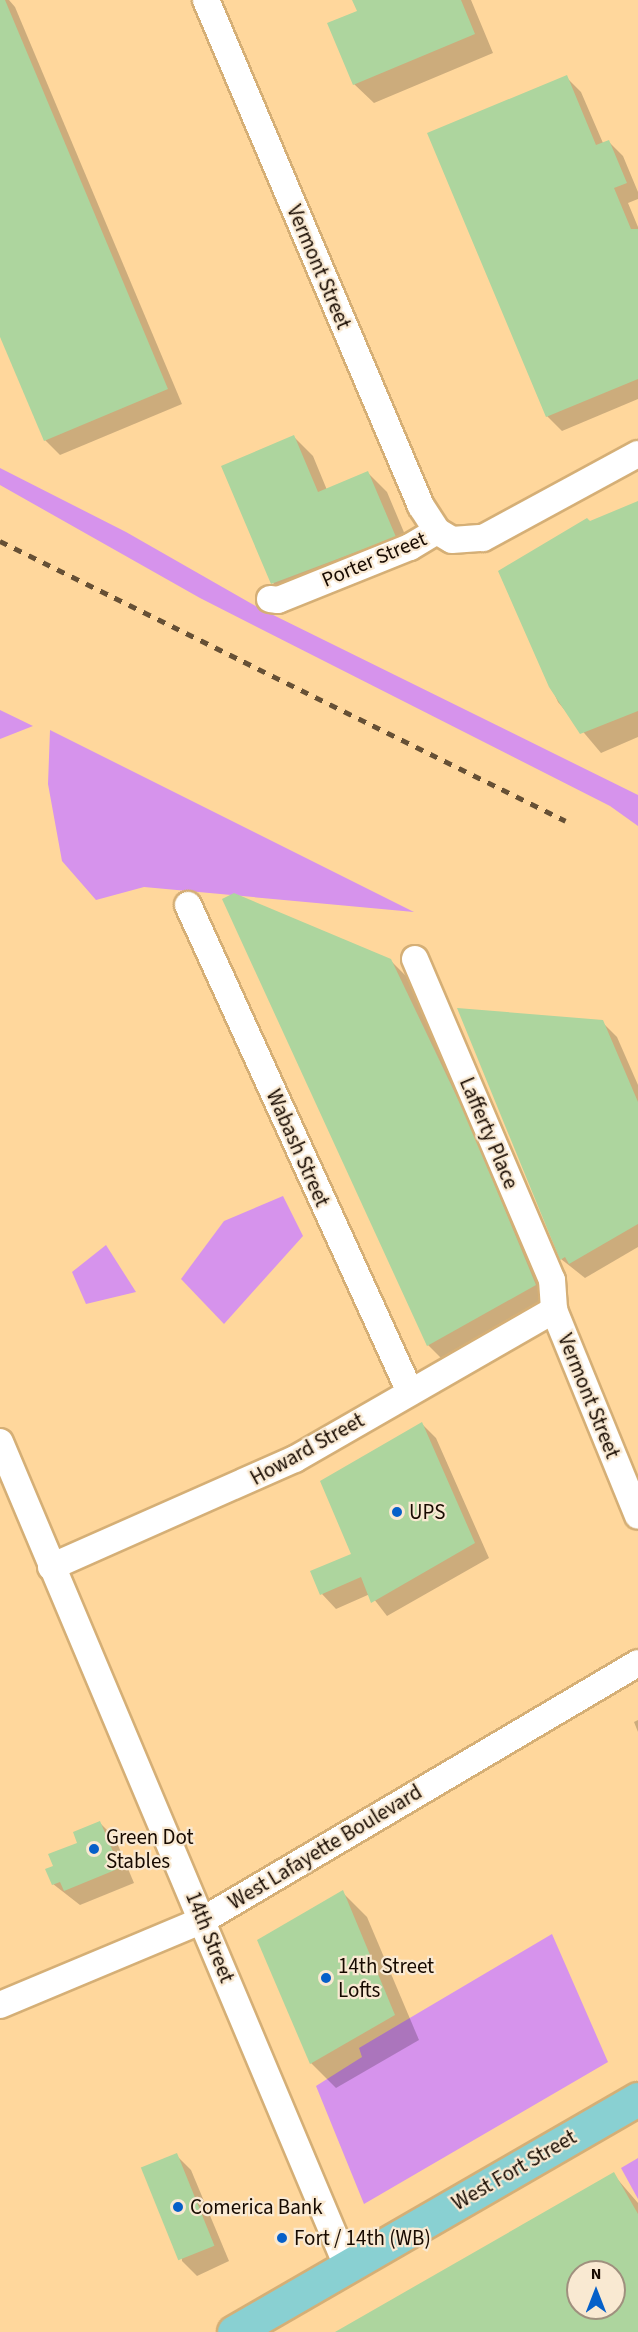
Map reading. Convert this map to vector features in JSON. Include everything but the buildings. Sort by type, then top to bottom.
[{"type":"main road","name":"West Fort Street","points":[[234,2332],[638,2098]]},
{"type":"street","name":"Vermont Street","points":[[206,0],[422,506],[437,531]]},
{"type":"street","name":"Porter Street","points":[[270,599],[278,600],[410,546],[437,531],[452,540],[483,538],[638,454]]},
{"type":"street","name":"Wabash Street","points":[[188,904],[410,1392]]},
{"type":"street","name":"Lafferty Place","points":[[414,959],[552,1280],[554,1310]]},
{"type":"street","name":"Vermont Street","points":[[554,1310],[638,1516]]},
{"type":"street","name":"Howard Street","points":[[51,1567],[296,1459],[554,1310]]},
{"type":"street","name":"14th Street","points":[[0,1442],[347,2266]]},
{"type":"street","name":"West Lafayette Boulevard","points":[[0,2005],[203,1920],[638,1663]]},
{"type":"shaded area","points":[[0,468],[126,532],[259,608],[638,795],[638,826],[610,806],[200,598],[0,485]]},
{"type":"shaded area","points":[[0,710],[33,726],[0,739]]},
{"type":"shaded area","points":[[50,730],[414,912],[144,887],[96,900],[62,861],[48,784]]},
{"type":"shaded area","points":[[283,1196],[303,1236],[224,1324],[181,1279],[224,1221]]},
{"type":"shaded area","points":[[106,1245],[136,1292],[86,1304],[72,1272]]},
{"type":"shaded area","points":[[552,1934],[608,2062],[364,2204],[316,2086],[362,2057],[359,2048]]},
{"type":"shaded area","points":[[638,2158],[638,2199],[621,2168]]},
{"type":"railway","points":[[0,541],[566,821]]},
{"type":"place","name":"UPS","points":[[397,1512]]},
{"type":"place","name":"Green Dot Stables","points":[[94,1849]]},
{"type":"place","name":"14th Street Lofts","points":[[326,1978]]},
{"type":"place","name":"Comerica Bank","points":[[178,2207]]},
{"type":"place","name":"Fort / 14th (WB)","points":[[282,2238]]}]
